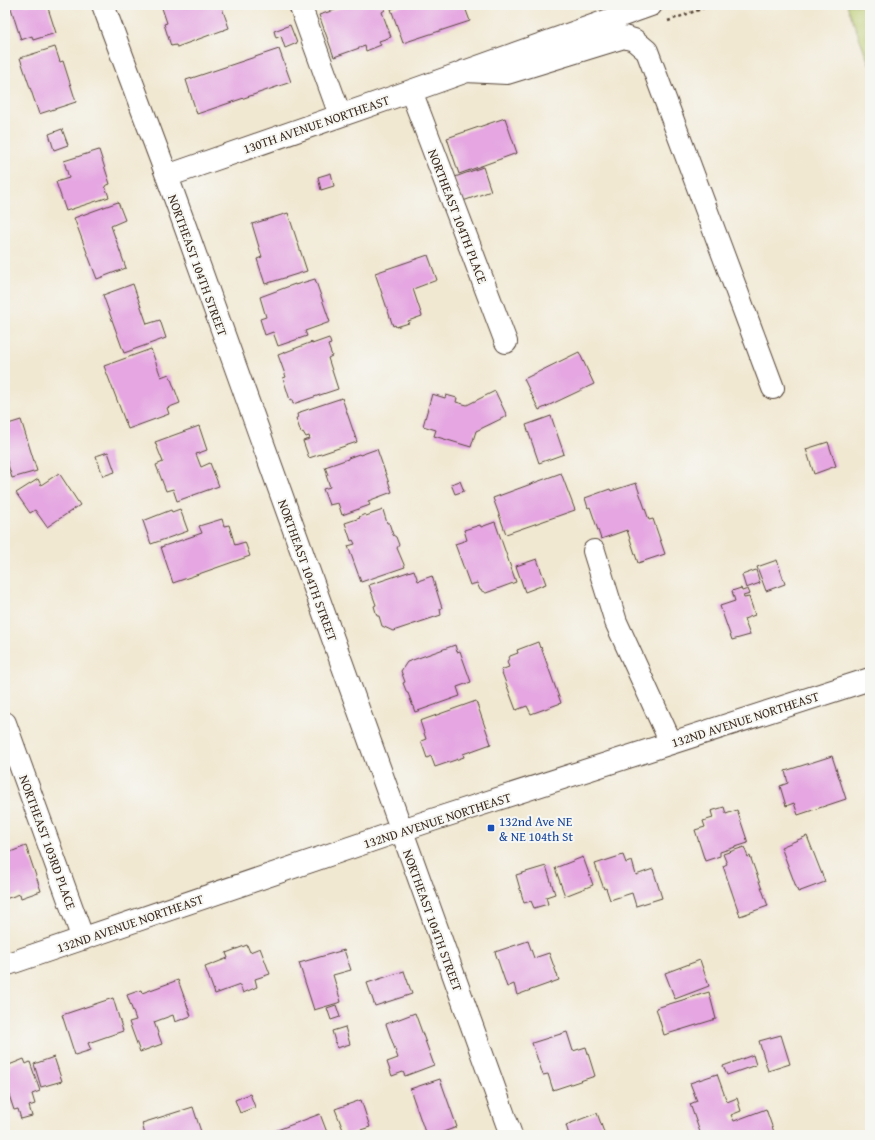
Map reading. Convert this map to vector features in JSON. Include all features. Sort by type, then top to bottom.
[{"type":"street","name":"NORTHEAST 104TH STREET","points":[[103,5],[167,176],[511,1135]]},
{"type":"street","points":[[300,5],[340,116]]},
{"type":"street","name":"130TH AVENUE NORTHEAST","points":[[167,176],[651,5]]},
{"type":"street","points":[[466,71],[507,73],[624,38],[634,40],[647,51],[772,388]]},
{"type":"street","name":"NORTHEAST 104TH PLACE","points":[[411,91],[506,342]]},
{"type":"street","points":[[594,551],[616,622],[671,743]]},
{"type":"street","name":"132ND AVENUE NORTHEAST","points":[[5,965],[401,831],[870,679]]},
{"type":"street","name":"NORTHEAST 103RD PLACE","points":[[5,722],[83,939]]},
{"type":"path","points":[[668,21],[712,5]]},
{"type":"green space","points":[[847,5],[870,5],[870,66]]},
{"type":"building","points":[[10,5],[47,5],[56,33],[33,40],[32,36],[21,40]]},
{"type":"building","points":[[161,5],[221,5],[229,28],[177,47],[176,45],[171,46],[164,24],[167,23]]},
{"type":"building","points":[[350,5],[383,5],[385,10],[382,12],[391,37],[379,41],[381,45],[366,51],[365,46],[334,57],[319,15]]},
{"type":"building","points":[[404,5],[464,5],[470,21],[403,43],[391,9]]},
{"type":"building","points":[[290,25],[297,43],[285,48],[281,36],[276,38],[274,31]]},
{"type":"building","points":[[55,47],[60,62],[63,61],[76,102],[39,114],[20,58]]},
{"type":"building","points":[[279,49],[291,82],[197,114],[186,80]]},
{"type":"building","points":[[505,118],[517,153],[459,174],[447,138]]},
{"type":"building","points":[[62,129],[68,145],[54,150],[49,134]]},
{"type":"building","points":[[99,150],[110,184],[105,186],[109,197],[66,211],[56,182],[69,178],[64,161]]},
{"type":"building","points":[[483,167],[491,191],[463,201],[455,177]]},
{"type":"building","points":[[331,173],[334,186],[321,190],[318,177]]},
{"type":"building","points":[[118,202],[125,220],[111,226],[126,268],[97,279],[74,218]]},
{"type":"building","points":[[288,213],[307,271],[265,284],[257,259],[262,257],[252,224]]},
{"type":"building","points":[[428,255],[437,280],[413,289],[422,316],[408,321],[409,323],[396,327],[395,325],[393,326],[375,273]]},
{"type":"building","points":[[315,279],[330,322],[305,331],[307,336],[278,346],[273,332],[265,335],[260,319],[266,317],[260,297],[295,284]]},
{"type":"building","points":[[133,284],[147,324],[160,320],[166,338],[124,353],[103,295]]},
{"type":"building","points":[[329,338],[331,344],[328,345],[332,356],[328,358],[338,389],[293,404],[292,399],[290,400],[283,378],[286,377],[278,355],[312,342],[312,344]]},
{"type":"building","points":[[151,349],[161,377],[169,374],[180,403],[167,408],[169,414],[128,429],[104,366]]},
{"type":"building","points":[[579,352],[594,384],[539,410],[524,379]]},
{"type":"building","points":[[5,390],[10,404],[5,406]]},
{"type":"building","points":[[495,391],[507,416],[476,431],[471,447],[434,436],[436,430],[423,426],[432,394],[445,398],[446,395],[457,398],[456,402],[467,405]]},
{"type":"building","points":[[342,398],[357,442],[309,458],[303,441],[310,439],[309,436],[306,437],[303,432],[301,433],[296,418],[298,418],[297,414]]},
{"type":"building","points":[[551,416],[564,454],[539,463],[526,425]]},
{"type":"building","points":[[21,420],[37,471],[12,478],[5,458],[5,425]]},
{"type":"building","points":[[199,426],[207,450],[196,454],[201,467],[210,463],[219,486],[177,501],[173,489],[166,491],[156,465],[163,462],[155,442]]},
{"type":"building","points":[[828,442],[836,466],[814,474],[806,449]]},
{"type":"building","points":[[377,449],[392,492],[368,501],[370,505],[342,515],[338,503],[329,505],[323,489],[330,487],[325,467]]},
{"type":"building","points":[[108,452],[115,472],[103,476],[96,456]]},
{"type":"building","points":[[59,473],[80,505],[47,527],[35,510],[30,513],[16,493],[38,479],[41,485]]},
{"type":"building","points":[[561,473],[575,510],[506,534],[493,498]]},
{"type":"building","points":[[460,481],[464,491],[455,494],[451,484]]},
{"type":"building","points":[[636,483],[649,520],[653,519],[665,554],[638,563],[627,530],[601,539],[590,507],[588,508],[585,498],[610,489],[611,491]]},
{"type":"building","points":[[180,509],[188,531],[151,544],[143,521],[171,510],[172,512]]},
{"type":"building","points":[[383,510],[387,523],[389,523],[393,535],[396,537],[399,545],[397,548],[405,567],[361,582],[348,546],[355,544],[353,540],[351,541],[345,523],[360,518],[359,517],[365,514],[366,516]]},
{"type":"building","points":[[222,519],[224,526],[229,525],[235,545],[245,542],[250,556],[173,583],[161,547],[202,533],[199,526]]},
{"type":"building","points":[[495,522],[516,582],[486,593],[480,590],[477,583],[470,585],[455,544],[467,540],[464,530],[480,525],[481,527]]},
{"type":"building","points":[[537,559],[546,584],[525,592],[516,566]]},
{"type":"building","points":[[777,560],[785,584],[766,591],[757,567]]},
{"type":"building","points":[[414,570],[418,581],[432,576],[442,608],[440,609],[441,615],[393,631],[382,626],[379,616],[377,616],[374,606],[376,605],[369,585]]},
{"type":"building","points":[[756,570],[760,583],[746,588],[742,575]]},
{"type":"building","points":[[741,588],[742,591],[748,589],[750,594],[743,596],[744,598],[749,597],[755,615],[744,619],[750,635],[732,640],[720,606],[735,601],[732,591]]},
{"type":"building","points":[[538,642],[561,703],[531,714],[527,706],[516,710],[501,670],[509,667],[507,662],[510,656],[518,653],[517,650]]},
{"type":"building","points":[[455,645],[457,652],[460,651],[471,682],[457,687],[460,696],[415,712],[403,683],[405,682],[401,671],[407,662]]},
{"type":"building","points":[[476,701],[491,744],[463,754],[464,757],[435,767],[431,756],[427,758],[421,741],[426,739],[420,721]]},
{"type":"building","points":[[832,756],[846,799],[798,815],[794,803],[786,806],[780,786],[788,783],[785,771]]},
{"type":"building","points":[[724,807],[726,814],[737,810],[748,843],[720,852],[720,856],[705,861],[695,830],[705,827],[703,821],[713,818],[711,811]]},
{"type":"building","points":[[807,836],[825,882],[798,892],[781,847]]},
{"type":"building","points":[[26,846],[41,891],[21,898],[20,894],[5,899],[5,854]]},
{"type":"building","points":[[744,847],[748,857],[750,856],[768,906],[740,916],[723,866],[727,864],[723,854]]},
{"type":"building","points":[[623,855],[626,863],[632,861],[636,875],[653,869],[662,898],[636,906],[632,893],[610,900],[606,888],[604,889],[595,864]]},
{"type":"building","points":[[583,857],[593,885],[565,896],[555,868]]},
{"type":"building","points":[[546,866],[555,894],[546,897],[548,904],[534,908],[531,901],[524,903],[516,875]]},
{"type":"building","points":[[528,941],[534,958],[549,953],[559,980],[517,995],[514,984],[507,987],[495,952]]},
{"type":"building","points":[[247,945],[250,952],[260,948],[270,974],[255,979],[257,987],[243,993],[240,985],[215,994],[205,967],[228,958],[226,953]]},
{"type":"building","points":[[344,950],[351,970],[333,975],[341,1002],[314,1010],[299,963]]},
{"type":"building","points":[[700,960],[709,986],[675,999],[665,973]]},
{"type":"building","points":[[404,971],[412,994],[375,1006],[367,983]]},
{"type":"building","points":[[178,980],[191,1016],[175,1022],[173,1015],[154,1022],[162,1044],[140,1052],[129,1022],[136,1020],[127,995],[141,990],[142,993]]},
{"type":"building","points":[[709,992],[716,1019],[664,1035],[656,1008]]},
{"type":"building","points":[[113,998],[123,1031],[88,1043],[91,1050],[75,1055],[62,1015]]},
{"type":"building","points":[[336,1005],[340,1017],[331,1020],[327,1008]]},
{"type":"building","points":[[415,1013],[434,1065],[405,1076],[403,1072],[392,1076],[387,1062],[398,1058],[386,1024]]},
{"type":"building","points":[[345,1027],[350,1044],[337,1048],[332,1031]]},
{"type":"building","points":[[567,1032],[573,1051],[586,1047],[595,1076],[553,1090],[548,1074],[543,1075],[532,1043]]},
{"type":"building","points":[[781,1035],[790,1064],[768,1071],[759,1041]]},
{"type":"building","points":[[753,1055],[756,1065],[727,1075],[723,1066]]},
{"type":"building","points":[[54,1057],[62,1081],[41,1087],[34,1064]]},
{"type":"building","points":[[24,1059],[26,1064],[30,1062],[40,1091],[32,1094],[35,1104],[29,1106],[32,1116],[21,1119],[18,1109],[14,1110],[8,1092],[5,1093],[5,1064],[7,1069],[10,1068],[9,1065]]},
{"type":"building","points":[[717,1074],[727,1102],[737,1098],[741,1111],[731,1115],[734,1121],[766,1109],[775,1135],[743,1135],[742,1132],[737,1133],[738,1135],[701,1135],[690,1104],[697,1101],[690,1083]]},
{"type":"building","points":[[440,1079],[457,1127],[435,1135],[426,1135],[410,1089]]},
{"type":"building","points":[[250,1094],[255,1107],[240,1113],[235,1100]]},
{"type":"building","points":[[361,1100],[370,1127],[345,1135],[335,1109]]},
{"type":"building","points":[[193,1107],[202,1135],[145,1135],[142,1123]]},
{"type":"building","points":[[597,1113],[605,1135],[569,1135],[566,1125]]},
{"type":"building","points":[[320,1114],[328,1135],[264,1135]]},
{"type":"place","name":"132nd Ave NE & NE 104th St","points":[[491,828]]}]
